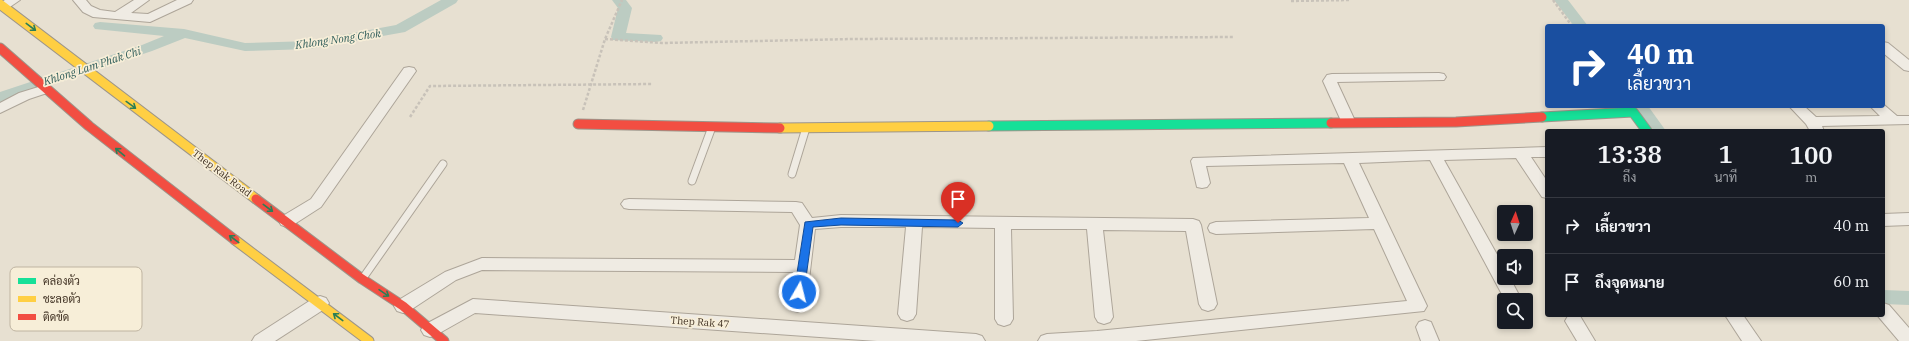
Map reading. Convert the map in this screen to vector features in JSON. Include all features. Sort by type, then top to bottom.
[{"type":"main road","name":"Thep Rak Road","points":[[2,5],[99,81],[362,278],[403,306],[444,341]]},
{"type":"main road","points":[[0,48],[30,76],[141,170],[369,341]]},
{"type":"main road","points":[[578,124],[806,128],[1456,122],[1633,112],[1646,129]]},
{"type":"street","points":[[2,5],[14,0]]},
{"type":"street","points":[[79,0],[87,9],[94,12],[117,16],[150,18],[186,0]]},
{"type":"street","points":[[117,16],[142,0]]},
{"type":"street","points":[[1885,48],[1909,67]]},
{"type":"street","points":[[287,221],[316,203],[409,71]]},
{"type":"street","points":[[1349,123],[1330,81],[1332,78],[1439,77]]},
{"type":"street","points":[[0,110],[24,96],[44,88]]},
{"type":"street","points":[[1798,108],[1815,127],[1909,120]]},
{"type":"street","points":[[1879,108],[1893,120]]},
{"type":"street","points":[[1202,183],[1198,161],[1545,152]]},
{"type":"street","points":[[1520,153],[1545,190]]},
{"type":"street","points":[[1434,156],[1510,293]]},
{"type":"street","points":[[1047,341],[1097,338],[1418,306],[1349,158]]},
{"type":"street","points":[[629,204],[796,207],[808,224],[797,305]]},
{"type":"street","points":[[1885,220],[1909,219]]},
{"type":"street","points":[[808,224],[841,222],[914,222],[1193,226],[1208,304]]},
{"type":"street","points":[[907,314],[914,222]]},
{"type":"street","points":[[1216,228],[1380,223]]},
{"type":"street","points":[[1003,224],[1004,319]]},
{"type":"street","points":[[1095,225],[1104,316]]},
{"type":"street","points":[[403,306],[442,281],[482,264],[802,266]]},
{"type":"street","points":[[262,341],[320,304]]},
{"type":"street","name":"Thep Rak 47","points":[[430,330],[474,306],[976,341]]},
{"type":"street","points":[[1885,312],[1909,340]]},
{"type":"street","points":[[1735,317],[1752,341]]},
{"type":"street","points":[[1574,321],[1586,341]]},
{"type":"lane","points":[[692,181],[712,127]]},
{"type":"lane","points":[[792,174],[806,128]]},
{"type":"lane","points":[[362,278],[444,164]]},
{"type":"path","points":[[578,124],[605,39],[622,0]]},
{"type":"path","points":[[1291,1],[1349,0]]},
{"type":"path","points":[[1553,0],[1571,24]]},
{"type":"path","points":[[605,39],[662,43],[853,39],[1234,37]]},
{"type":"path","points":[[410,117],[430,86],[653,84]]},
{"type":"waterway","name":"Khlong Nong Chok","points":[[100,26],[184,33],[245,47],[310,45],[400,29],[451,0]]},
{"type":"waterway","points":[[619,0],[625,8],[618,37],[656,38]]},
{"type":"waterway","points":[[1561,0],[1579,24]]},
{"type":"waterway","name":"Khlong Lam Phak Chi","points":[[0,97],[147,48],[181,34]]},
{"type":"waterway","points":[[1641,108],[1657,129]]},
{"type":"waterway","points":[[1885,297],[1909,298]]},
{"type":"traffic: fast","points":[[1542,117],[1633,112],[1646,129]]},
{"type":"traffic: fast","points":[[989,126],[1331,123]]},
{"type":"traffic: slow","points":[[0,4],[256,199]]},
{"type":"traffic: slow","points":[[780,128],[989,126]]},
{"type":"traffic: slow","points":[[235,240],[369,341]]},
{"type":"traffic: jam","points":[[0,48],[89,126],[235,240]]},
{"type":"traffic: jam","points":[[1331,123],[1456,122],[1542,117]]},
{"type":"traffic: jam","points":[[578,124],[780,128]]},
{"type":"traffic: jam","points":[[256,199],[362,279],[403,306],[444,341]]},
{"type":"route","points":[[799,292],[808,224],[841,222],[958,223]]}]
